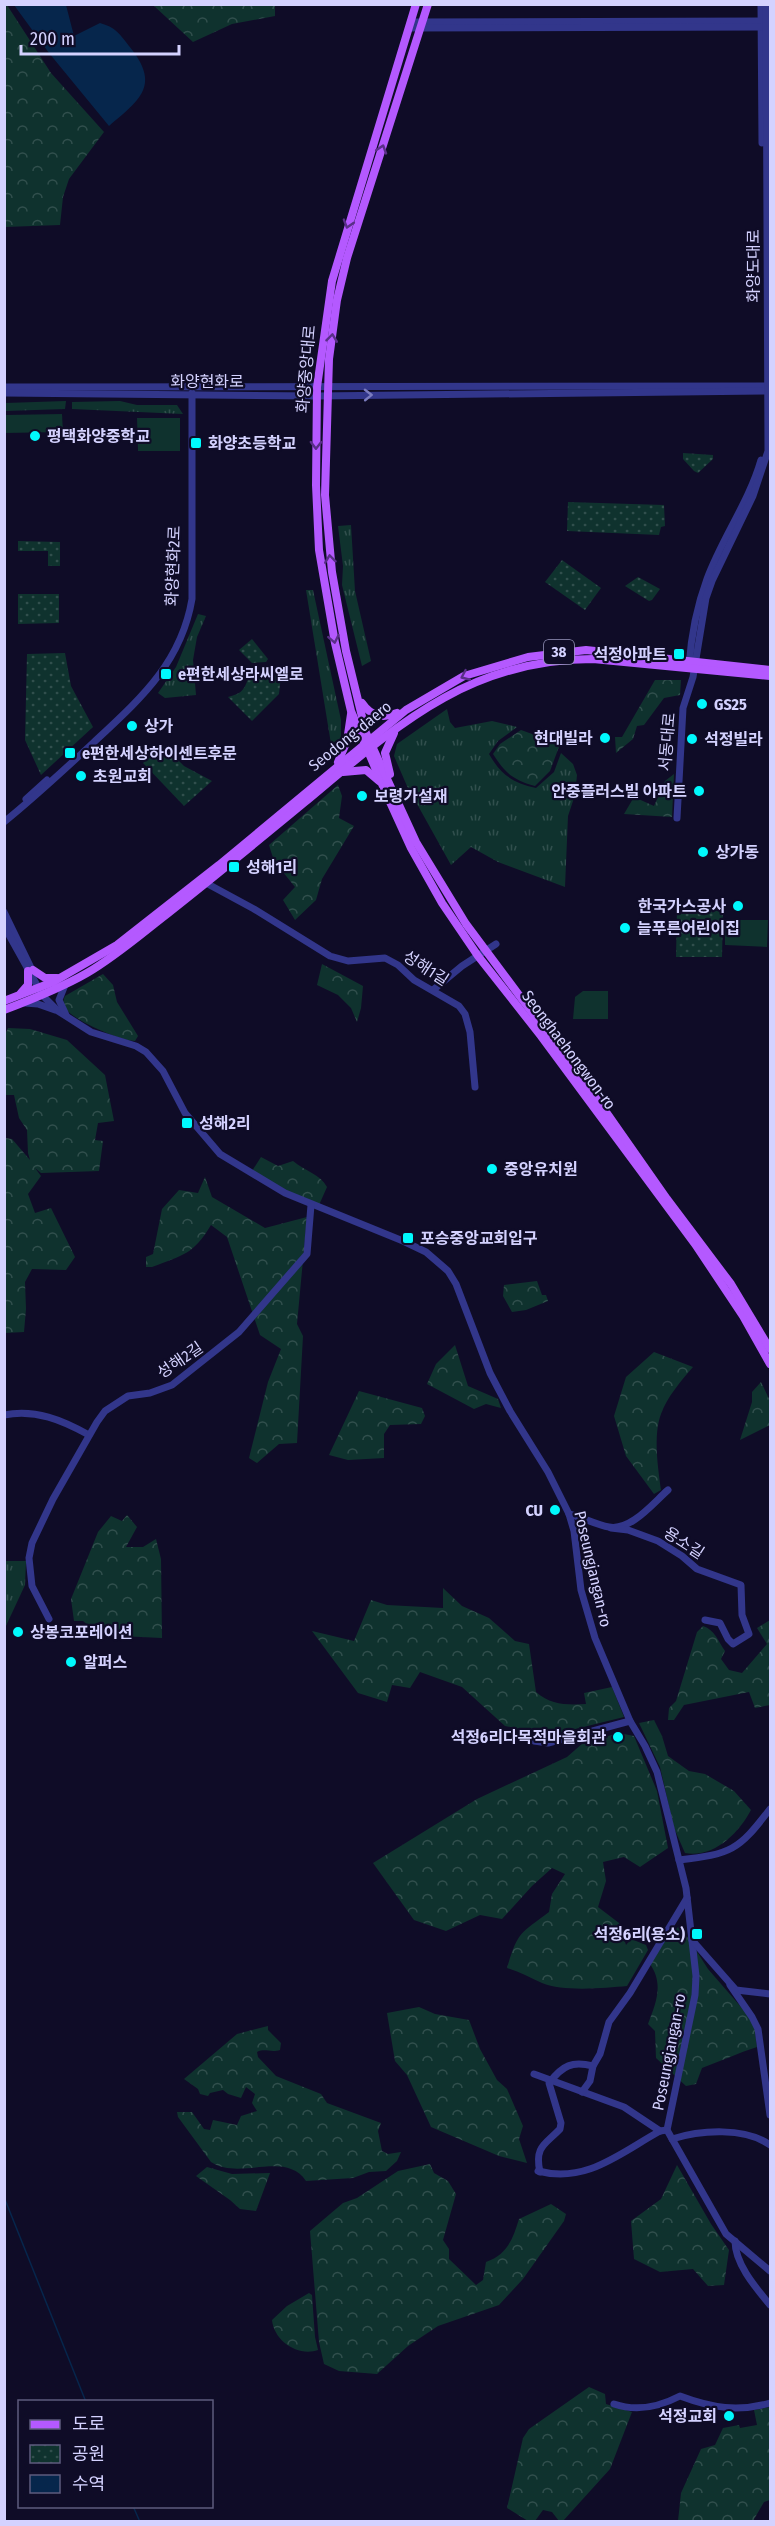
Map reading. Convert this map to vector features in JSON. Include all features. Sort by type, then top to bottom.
[{"type":"main road","name":"화양중앙대로","points":[[368,745],[351,711],[335,643],[319,550],[316,485],[317,391],[332,281],[416,4]]},
{"type":"main road","name":"화양중앙대로","points":[[368,745],[346,651],[326,521],[327,391],[337,300],[347,258],[428,4]]},
{"type":"main road","name":"Seodong-daero","points":[[63,982],[129,936],[368,745],[406,710],[465,676],[490,666],[545,653],[605,651],[692,666],[771,676]]},
{"type":"main road","name":"Seodong-daero","points":[[368,745],[430,705],[474,682],[539,662],[593,659],[771,670]]},
{"type":"main road","points":[[359,700],[369,712],[378,716],[392,716],[406,710]]},
{"type":"main road","points":[[351,711],[347,741],[338,769],[366,770],[383,785]]},
{"type":"main road","points":[[400,725],[388,742],[385,753],[400,809]]},
{"type":"main road","name":"Seonghaehongwon-ro","points":[[368,745],[383,785],[427,877],[695,1244],[743,1316],[771,1364]]},
{"type":"main road","name":"Seonghaehongwon-ro","points":[[368,745],[435,875],[482,954],[604,1109],[667,1199],[731,1284],[771,1349]]},
{"type":"main road","name":"Seodong-daero","points":[[4,1010],[21,999],[63,982],[118,953],[206,883],[338,769]]},
{"type":"main road","points":[[21,999],[28,987],[30,971],[45,978],[63,982]]},
{"type":"main road","name":"Seodong-daero","points":[[4,1001],[21,999]]},
{"type":"street","name":"화양도대로","points":[[761,4],[764,24]]},
{"type":"street","name":"화양도대로","points":[[737,521],[764,451],[764,24],[766,4]]},
{"type":"street","points":[[410,25],[764,24]]},
{"type":"street","points":[[4,387],[190,391],[765,388]]},
{"type":"street","name":"화양현화로","points":[[4,393],[190,391]]},
{"type":"street","name":"화양현화2로","points":[[4,817],[139,694],[170,651],[184,616],[189,594],[190,391]]},
{"type":"street","name":"화양현화2로","points":[[4,822],[41,792],[142,698],[164,670],[182,635],[192,599],[190,391]]},
{"type":"street","name":"서동대로","points":[[677,818],[683,708],[706,598],[737,521]]},
{"type":"street","name":"성해1길","points":[[206,883],[255,909],[330,956],[348,961],[385,958],[398,965],[414,980],[459,1006],[465,1014],[470,1032],[475,1087]]},
{"type":"street","points":[[4,912],[30,971]]},
{"type":"street","points":[[4,926],[42,991],[63,1014]]},
{"type":"street","points":[[433,990],[496,944]]},
{"type":"street","points":[[63,982],[59,1000],[63,1014]]},
{"type":"street","points":[[21,999],[63,1014]]},
{"type":"street","name":"Poseungjangan-ro","points":[[63,1014],[91,1032],[136,1046],[146,1052],[163,1071],[185,1113],[220,1154],[276,1188],[311,1205],[403,1240],[439,1261],[456,1284],[494,1380],[569,1514],[588,1618],[600,1654],[630,1721],[657,1772],[679,1860],[687,1898],[692,1940],[696,1976],[695,1995],[663,2131],[672,2139],[726,2234],[771,2271]]},
{"type":"street","name":"성해2길","points":[[49,1619],[32,1586],[29,1557],[32,1544],[53,1499],[89,1435],[105,1411],[116,1403],[128,1396],[150,1393],[172,1385],[239,1332],[307,1254],[311,1205]]},
{"type":"street","points":[[4,1415],[15,1413],[44,1415],[66,1422],[89,1435]]},
{"type":"street","points":[[611,1528],[624,1525],[636,1518],[668,1490]]},
{"type":"street","name":"용소길","points":[[569,1514],[611,1528],[628,1530],[658,1541],[682,1556],[697,1569],[741,1585],[742,1615],[748,1634],[733,1644],[728,1640],[720,1623],[705,1620]]},
{"type":"street","points":[[534,1741],[548,1743],[630,1721]]},
{"type":"street","points":[[679,1860],[714,1856],[731,1850],[749,1837],[771,1809]]},
{"type":"street","points":[[582,2092],[590,2081],[593,2066],[600,2054],[611,2019],[630,1993],[687,1898]]},
{"type":"street","points":[[692,1940],[730,1985],[753,2017],[758,2029],[771,2115]]},
{"type":"street","points":[[730,1985],[736,1990],[771,1994]]},
{"type":"street","points":[[534,2074],[551,2080],[582,2092],[624,2107],[663,2131],[596,2169],[555,2175],[539,2172],[539,2154],[544,2142],[560,2129],[561,2123],[549,2085],[551,2080],[565,2067],[573,2063],[593,2066]]},
{"type":"street","points":[[672,2139],[692,2133],[717,2132],[747,2135],[771,2145]]},
{"type":"street","points":[[735,2241],[735,2251],[748,2276],[771,2305]]},
{"type":"street","points":[[614,2404],[637,2409],[666,2404],[680,2396],[734,2410],[771,2403]]},
{"type":"green space","points":[[4,5],[7,5],[51,73],[104,132],[69,179],[63,197],[60,225],[5,227]]},
{"type":"green space","points":[[153,5],[275,5],[275,16],[232,24],[193,42]]},
{"type":"green space","points":[[66,401],[65,409],[5,411],[6,403]]},
{"type":"green space","points":[[120,401],[137,405],[177,405],[183,414],[72,409],[72,402]]},
{"type":"green space","points":[[62,414],[63,432],[5,433],[5,415]]},
{"type":"green space","points":[[137,418],[180,418],[180,451],[138,451]]},
{"type":"green space","points":[[683,453],[713,455],[713,459],[698,473],[683,459]]},
{"type":"green space","points":[[568,502],[664,505],[665,526],[661,527],[659,535],[567,531]]},
{"type":"green space","points":[[351,525],[355,591],[371,661],[362,666],[342,585],[343,566],[338,526]]},
{"type":"green space","points":[[18,541],[60,542],[60,566],[48,566],[48,551],[18,551]]},
{"type":"green space","points":[[562,560],[601,588],[585,610],[545,582]]},
{"type":"green space","points":[[638,577],[660,589],[652,600],[649,601],[625,586]]},
{"type":"green space","points":[[306,590],[313,590],[341,720],[341,738],[331,744]]},
{"type":"green space","points":[[18,594],[59,594],[59,623],[18,624]]},
{"type":"green space","points":[[198,614],[206,616],[197,637],[193,660],[196,695],[165,698],[158,693],[176,667]]},
{"type":"green space","points":[[252,639],[268,659],[266,662],[252,663],[239,650]]},
{"type":"green space","points":[[65,653],[71,686],[93,727],[41,775],[25,740],[27,654]]},
{"type":"green space","points":[[281,676],[279,694],[252,721],[228,697],[241,691],[248,679]]},
{"type":"green space","points":[[655,680],[681,680],[680,695],[664,698],[644,725],[637,726],[633,739],[616,753],[615,737],[622,737]]},
{"type":"green space","points":[[447,709],[450,722],[455,728],[492,721],[517,727],[498,741],[489,754],[503,773],[521,784],[536,788],[554,772],[561,753],[573,764],[577,775],[575,795],[568,816],[565,887],[498,862],[471,847],[451,865],[407,786],[394,756],[397,744]]},
{"type":"green space","points":[[521,730],[560,744],[550,771],[535,786],[510,775],[493,754],[500,744]]},
{"type":"green space","points":[[161,746],[165,747],[184,766],[212,781],[184,806],[143,763]]},
{"type":"green space","points":[[674,774],[672,817],[624,814],[634,797],[654,806],[665,781]]},
{"type":"green space","points":[[338,785],[342,796],[339,818],[354,826],[322,879],[316,900],[295,920],[283,900],[295,887],[274,861],[269,845]]},
{"type":"green space","points":[[677,909],[723,911],[722,957],[676,957]]},
{"type":"green space","points":[[725,920],[768,920],[767,947],[725,945]]},
{"type":"green space","points":[[322,964],[363,986],[357,1022],[351,1008],[338,995],[317,985]]},
{"type":"green space","points":[[103,974],[113,985],[117,1002],[138,1036],[135,1041],[119,1038],[87,1024],[70,1014],[64,1006],[65,996]]},
{"type":"green space","points":[[583,991],[608,991],[608,1019],[573,1019],[575,997]]},
{"type":"green space","points":[[8,1028],[30,1029],[67,1040],[105,1075],[114,1121],[98,1123],[95,1140],[103,1141],[99,1171],[41,1173],[35,1168],[41,1176],[28,1194],[35,1213],[51,1208],[75,1257],[66,1270],[32,1269],[25,1282],[24,1332],[5,1333],[5,1138],[12,1139],[30,1160],[27,1130],[19,1118],[14,1095],[5,1095],[5,1035]]},
{"type":"green space","points":[[261,1157],[278,1166],[293,1161],[320,1179],[327,1187],[319,1205],[282,1189],[252,1171]]},
{"type":"green space","points":[[205,1177],[212,1197],[265,1228],[307,1217],[297,1324],[303,1336],[297,1443],[279,1444],[257,1463],[249,1458],[268,1382],[281,1349],[260,1335],[227,1237],[211,1225],[199,1243],[186,1253],[152,1267],[146,1267],[146,1257],[153,1254],[162,1209],[179,1190],[198,1193]]},
{"type":"green space","points":[[537,1281],[542,1295],[546,1295],[548,1301],[526,1310],[512,1312],[503,1296],[504,1285]]},
{"type":"green space","points":[[455,1345],[468,1386],[498,1399],[501,1408],[486,1404],[474,1409],[427,1384],[436,1364]]},
{"type":"green space","points":[[654,1352],[693,1367],[671,1395],[661,1414],[657,1441],[661,1490],[654,1494],[626,1456],[614,1416],[626,1377]]},
{"type":"green space","points":[[761,1382],[770,1401],[770,1425],[740,1440],[752,1402],[752,1392]]},
{"type":"green space","points":[[359,1391],[422,1408],[425,1416],[421,1424],[390,1425],[384,1434],[384,1458],[348,1460],[329,1455]]},
{"type":"green space","points":[[127,1515],[137,1527],[126,1547],[143,1547],[156,1539],[161,1559],[162,1638],[110,1634],[91,1627],[83,1621],[74,1621],[71,1599],[98,1532],[111,1516],[122,1521]]},
{"type":"green space","points":[[5,1561],[26,1561],[25,1585],[5,1628]]},
{"type":"green space","points":[[443,1588],[462,1606],[489,1618],[515,1641],[529,1644],[536,1692],[547,1700],[586,1704],[584,1693],[612,1687],[624,1717],[551,1735],[505,1726],[462,1687],[420,1672],[410,1688],[392,1685],[387,1702],[358,1693],[312,1631],[354,1641],[371,1600],[387,1605],[443,1608]]},
{"type":"green space","points":[[770,1620],[770,1705],[755,1708],[749,1692],[684,1705],[674,1720],[668,1720],[669,1708],[676,1701],[697,1632],[703,1626],[713,1633],[725,1651],[721,1659],[729,1670],[742,1673],[767,1644],[757,1628]]},
{"type":"green space","points":[[654,1720],[668,1756],[689,1771],[705,1774],[734,1791],[751,1810],[732,1835],[706,1852],[685,1853],[674,1828],[660,1767],[639,1723]]},
{"type":"green space","points":[[619,1733],[634,1736],[657,1791],[668,1848],[640,1867],[624,1857],[603,1862],[606,1881],[598,1907],[619,1923],[626,1945],[631,1939],[646,1945],[648,1950],[627,1986],[561,1988],[542,1983],[507,1968],[521,1934],[549,1912],[552,1894],[565,1874],[552,1868],[502,1919],[480,1915],[446,1931],[414,1920],[373,1863],[477,1799],[567,1757],[583,1743]]},
{"type":"green space","points":[[680,1925],[708,1969],[754,2022],[757,2047],[702,2068],[696,2084],[686,2086],[656,2058],[655,2031],[648,2024],[656,2001],[658,1986],[650,1964],[657,1948]]},
{"type":"green space","points":[[419,2007],[435,2014],[469,2020],[480,2049],[497,2080],[507,2089],[523,2126],[519,2139],[527,2163],[499,2156],[431,2127],[407,2075],[395,2061],[387,2013]]},
{"type":"green space","points":[[268,2026],[268,2030],[281,2043],[280,2050],[260,2051],[257,2052],[258,2057],[276,2076],[321,2094],[327,2103],[381,2123],[378,2131],[382,2151],[388,2154],[401,2152],[397,2161],[386,2171],[369,2172],[353,2178],[306,2181],[297,2172],[286,2168],[274,2166],[235,2169],[211,2162],[178,2117],[177,2112],[192,2112],[204,2129],[210,2130],[213,2120],[237,2125],[241,2116],[257,2111],[252,2103],[255,2094],[246,2087],[241,2098],[223,2090],[210,2093],[208,2096],[200,2094],[198,2089],[184,2079],[237,2034]]},
{"type":"green space","points":[[430,2164],[434,2173],[448,2181],[456,2194],[443,2240],[449,2249],[449,2259],[476,2285],[483,2280],[486,2262],[499,2255],[508,2245],[519,2219],[551,2204],[566,2214],[564,2221],[523,2279],[499,2305],[438,2326],[408,2346],[377,2374],[339,2371],[324,2364],[319,2342],[310,2231],[343,2203],[357,2198],[398,2171]]},
{"type":"green space","points":[[677,2165],[729,2250],[724,2285],[708,2286],[693,2269],[660,2272],[634,2259],[631,2221],[661,2199]]},
{"type":"green space","points":[[207,2167],[232,2174],[270,2173],[256,2211],[240,2209],[196,2176]]},
{"type":"green space","points":[[309,2293],[312,2295],[318,2350],[310,2352],[295,2349],[282,2341],[277,2335],[272,2320],[287,2306]]},
{"type":"green space","points":[[589,2387],[605,2394],[606,2404],[632,2412],[610,2469],[563,2521],[559,2521],[552,2512],[543,2510],[535,2521],[528,2521],[507,2508],[523,2438],[529,2429]]},
{"type":"green space","points":[[770,2407],[770,2500],[764,2502],[753,2521],[678,2521],[681,2493],[701,2449],[715,2445],[723,2428],[757,2425],[754,2410]]},
{"type":"water","points":[[14,5],[66,5],[74,36],[100,23],[113,29],[129,46],[144,71],[145,81],[138,99],[109,126],[49,53]]},
{"type":"waterway","points":[[4,2197],[85,2400]]},
{"type":"waterway","points":[[134,2508],[140,2522]]},
{"type":"place","name":"평택화양중학교","points":[[35,436]]},
{"type":"place","name":"화양초등학교","points":[[196,443]]},
{"type":"place","name":"석정아파트","points":[[679,654]]},
{"type":"place","name":"e편한세상라씨엘로","points":[[166,674]]},
{"type":"place","name":"GS25","points":[[702,704]]},
{"type":"place","name":"상가","points":[[132,726]]},
{"type":"place","name":"현대빌라","points":[[605,738]]},
{"type":"place","name":"석정빌라","points":[[692,739]]},
{"type":"place","name":"e편한세상하이센트후문","points":[[70,753]]},
{"type":"place","name":"초원교회","points":[[81,776]]},
{"type":"place","name":"안중플러스빌 아파트","points":[[699,791]]},
{"type":"place","name":"보령가설재","points":[[362,796]]},
{"type":"place","name":"상가동","points":[[703,852]]},
{"type":"place","name":"성해1리","points":[[234,867]]},
{"type":"place","name":"한국가스공사","points":[[738,906]]},
{"type":"place","name":"늘푸른어린이집","points":[[625,928]]},
{"type":"place","name":"성해2리","points":[[187,1123]]},
{"type":"place","name":"중앙유치원","points":[[492,1169]]},
{"type":"place","name":"포승중앙교회입구","points":[[408,1238]]},
{"type":"place","name":"CU","points":[[555,1510]]},
{"type":"place","name":"상봉코포레이션","points":[[18,1632]]},
{"type":"place","name":"알퍼스","points":[[71,1662]]},
{"type":"place","name":"석정6리다목적마을회관","points":[[618,1737]]},
{"type":"place","name":"석정6리(용소)","points":[[697,1934]]},
{"type":"place","name":"석정교회","points":[[729,2416]]}]
